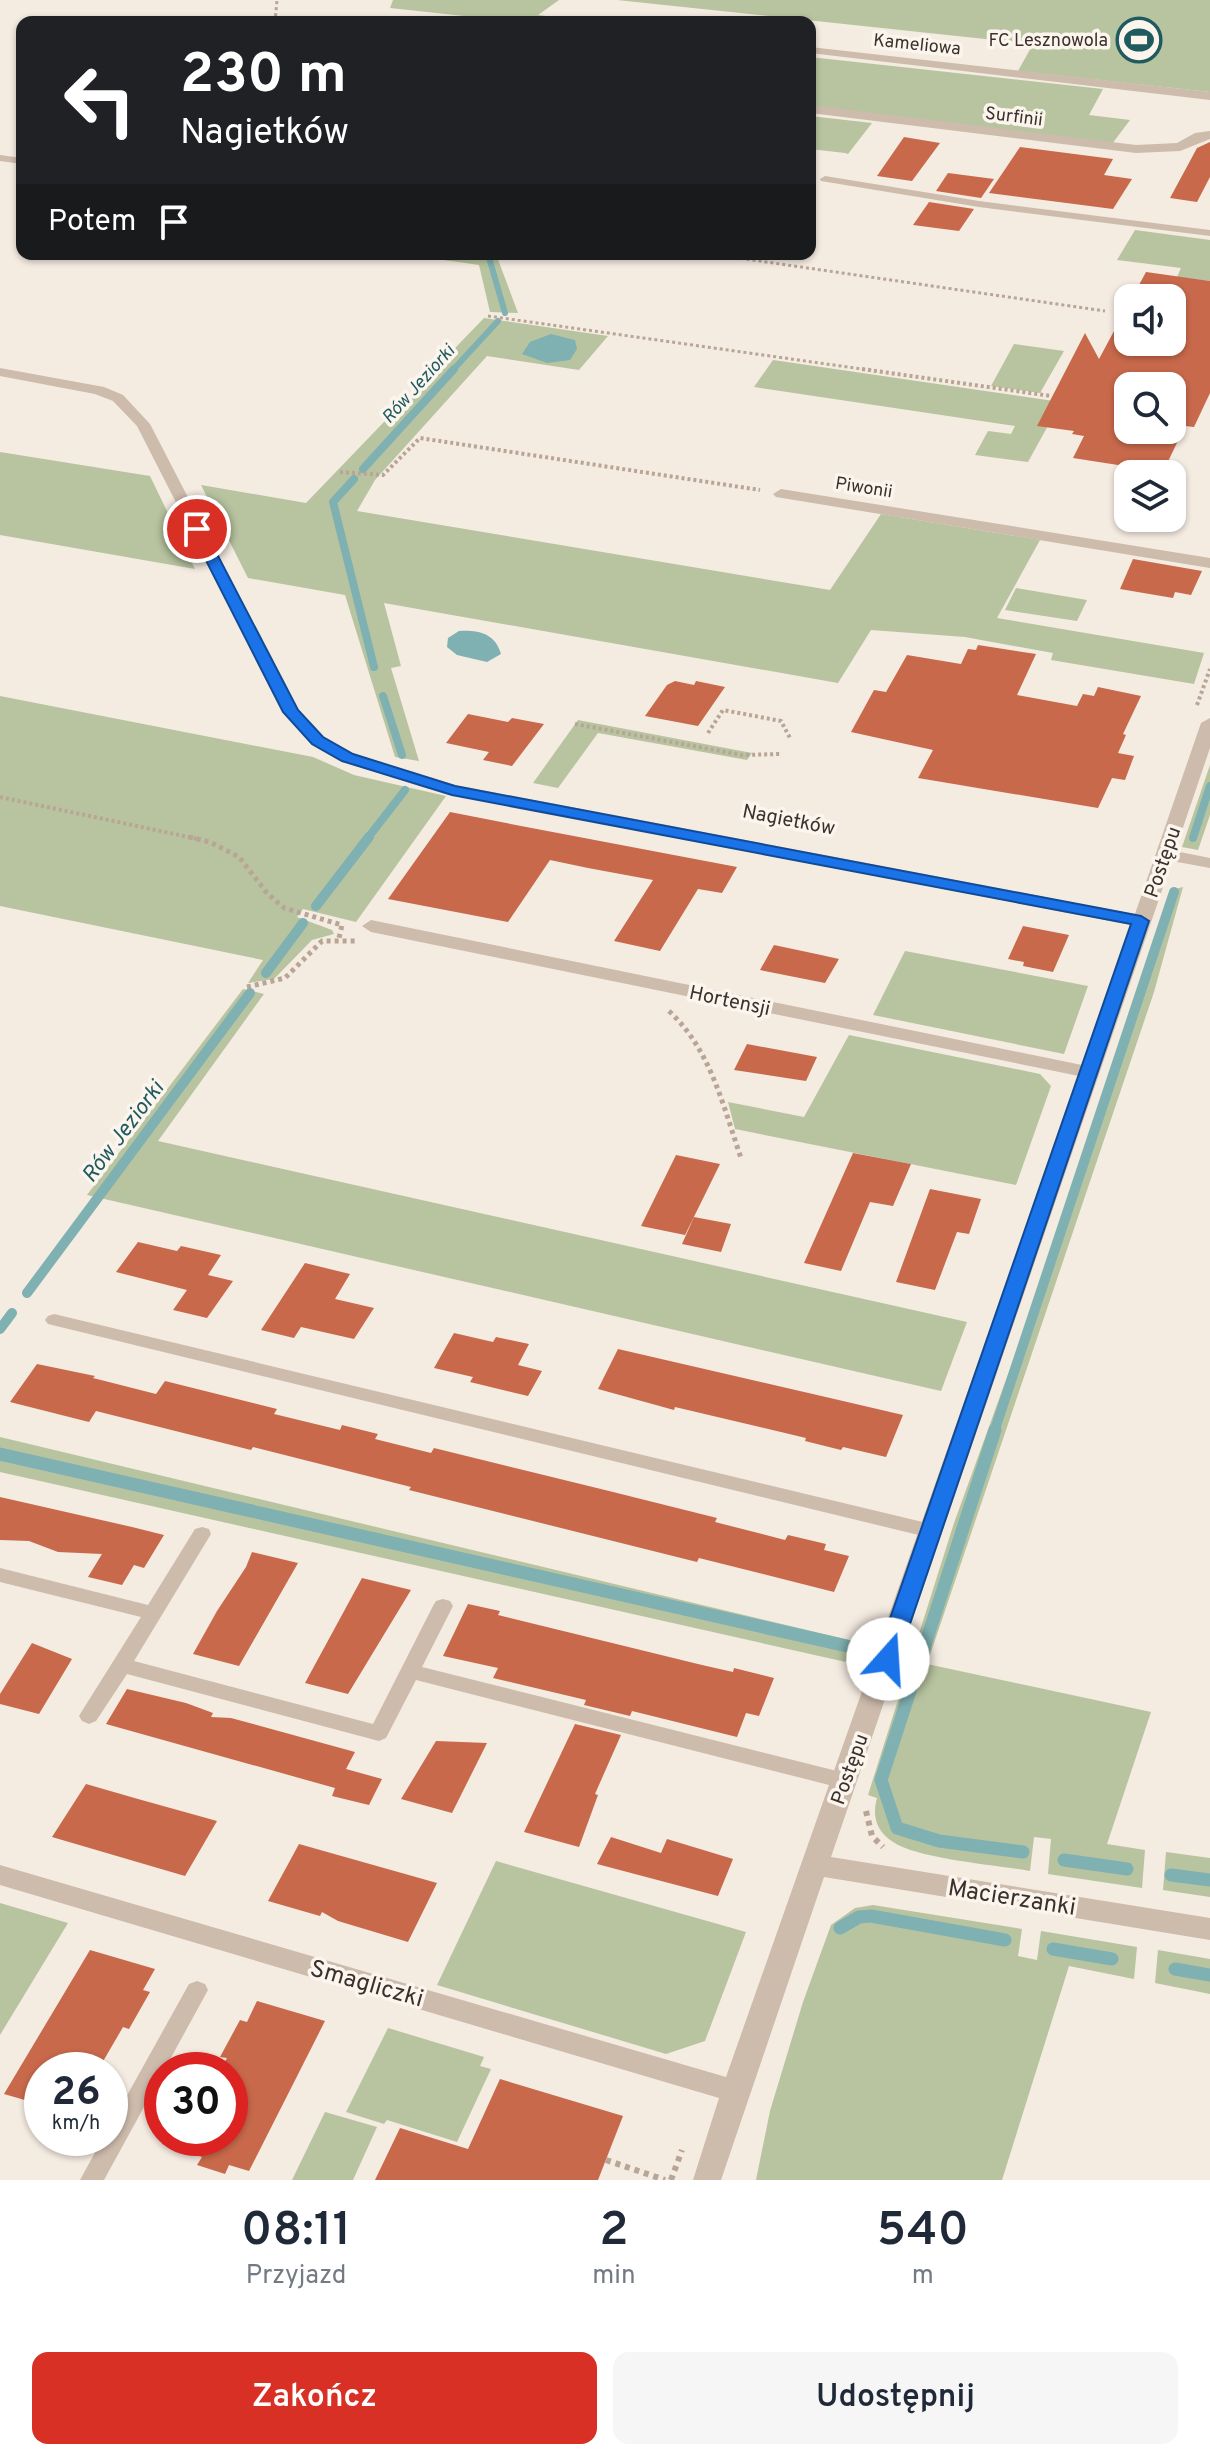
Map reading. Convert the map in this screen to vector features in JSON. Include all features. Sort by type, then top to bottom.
[{"type":"street","name":"Kameliowa","points":[[816,51],[1210,96]]},
{"type":"street","name":"Surfinii","points":[[816,110],[1136,149],[1180,147],[1199,136],[1210,135]]},
{"type":"street","name":"Nagietków","points":[[0,372],[69,383],[118,398],[143,424],[291,712],[305,729],[331,749],[367,765],[452,790],[1144,915]]},
{"type":"street","name":"Piwonii","points":[[781,494],[1210,563]]},
{"type":"street","name":"Postępu","points":[[707,2180],[735,2091],[1210,723]]},
{"type":"street","points":[[1164,854],[1210,863]]},
{"type":"street","name":"Hortensji","points":[[366,935],[1088,1072]]},
{"type":"street","name":"Macierzanki","points":[[815,1865],[1210,1929]]},
{"type":"street","name":"Smagliczki","points":[[0,1875],[735,2091]]},
{"type":"lane","points":[[825,179],[992,206],[1210,233]]},
{"type":"lane","points":[[54,1320],[931,1531]]},
{"type":"lane","points":[[89,1716],[202,1534]]},
{"type":"lane","points":[[0,1575],[153,1613]]},
{"type":"lane","points":[[122,1665],[379,1733],[443,1606]]},
{"type":"lane","points":[[410,1671],[845,1781]]},
{"type":"lane","points":[[92,2180],[197,1990]]},
{"type":"path","points":[[752,260],[1105,311]]},
{"type":"path","points":[[488,316],[1051,396]]},
{"type":"path","points":[[340,472],[383,475],[420,438],[781,494]]},
{"type":"path","points":[[708,733],[723,710],[781,721],[790,738]]},
{"type":"path","points":[[575,724],[742,755],[780,754]]},
{"type":"path","points":[[0,797],[210,842],[239,857],[267,893],[284,908],[342,925],[339,938]]},
{"type":"path","points":[[247,987],[267,985],[287,977],[313,945],[366,935]]},
{"type":"path","points":[[662,1006],[681,1019],[702,1051],[741,1158]]},
{"type":"path","points":[[606,2160],[665,2180]]},
{"type":"green space","points":[[393,0],[559,0],[538,15],[546,16],[464,16],[390,8]]},
{"type":"green space","points":[[617,0],[1210,0],[1210,92],[1018,71],[1033,44],[816,21],[816,16],[768,16]]},
{"type":"green space","points":[[816,58],[1103,89],[1089,115],[1130,120],[1112,144],[816,107]]},
{"type":"green space","points":[[816,117],[872,123],[848,154],[816,150]]},
{"type":"green space","points":[[1135,230],[1210,240],[1210,281],[1177,277],[1181,268],[1117,260]]},
{"type":"green space","points":[[444,260],[498,260],[518,313],[490,312],[479,265]]},
{"type":"green space","points":[[484,318],[608,336],[579,370],[487,356],[375,480],[357,511],[830,590],[881,514],[1040,540],[997,618],[1204,653],[1194,684],[1051,660],[1053,653],[965,637],[871,630],[838,683],[384,603],[401,666],[391,668],[419,761],[395,757],[345,595],[248,578],[201,485],[306,503]]},
{"type":"green space","points":[[1014,344],[1064,351],[1040,393],[991,386]]},
{"type":"green space","points":[[773,360],[1061,402],[1028,462],[975,455],[988,431],[1011,434],[1015,426],[754,387]]},
{"type":"green space","points":[[0,452],[150,476],[195,569],[0,535]]},
{"type":"green space","points":[[1016,588],[1087,600],[1077,621],[1005,610]]},
{"type":"green space","points":[[0,696],[313,757],[354,775],[446,796],[356,922],[303,909],[297,917],[332,930],[334,934],[312,940],[274,979],[248,983],[263,960],[0,906]]},
{"type":"green space","points":[[578,720],[752,753],[747,760],[598,733],[558,788],[533,783]]},
{"type":"green space","points":[[1210,765],[1210,815],[1198,850],[1182,847]]},
{"type":"green space","points":[[1183,887],[1154,992],[927,1664],[1151,1712],[1107,1844],[1145,1850],[1142,1888],[1048,1874],[1051,1839],[1034,1837],[1030,1871],[939,1857],[905,1848],[893,1842],[879,1828],[875,1817],[877,1798],[868,1795],[954,1523],[1019,1344],[1171,890]]},
{"type":"green space","points":[[905,951],[1088,986],[1064,1054],[873,1015]]},
{"type":"green space","points":[[243,989],[264,994],[158,1141],[967,1322],[941,1391],[87,1195]]},
{"type":"green space","points":[[849,1035],[1040,1074],[1051,1086],[1016,1185],[735,1129],[728,1102],[804,1117]]},
{"type":"green space","points":[[0,1437],[853,1641],[846,1662],[0,1472]]},
{"type":"green space","points":[[1166,1852],[1210,1858],[1210,1897],[1163,1890]]},
{"type":"green space","points":[[496,1861],[746,1932],[705,2041],[666,2054],[437,1985]]},
{"type":"green space","points":[[0,1903],[68,1923],[0,2035]]},
{"type":"green space","points":[[873,1905],[1022,1929],[1018,1956],[1037,1960],[1041,1931],[1137,1947],[1134,1979],[1069,1966],[1002,2180],[756,2180],[770,2111],[803,2002],[831,1925],[855,1908]]},
{"type":"green space","points":[[1158,1950],[1210,1959],[1210,1994],[1155,1983]]},
{"type":"green space","points":[[388,2028],[484,2057],[480,2066],[491,2069],[457,2142],[387,2120],[384,2124],[346,2112]]},
{"type":"green space","points":[[325,2112],[377,2127],[353,2180],[292,2180]]},
{"type":"water","points":[[551,334],[575,340],[577,349],[570,360],[547,363],[522,354],[530,342]]},
{"type":"water","points":[[459,631],[485,634],[495,641],[501,654],[487,662],[457,655],[447,647],[448,638]]},
{"type":"building","points":[[904,137],[940,143],[912,181],[877,176]]},
{"type":"building","points":[[1210,142],[1210,177],[1197,202],[1170,198],[1197,148]]},
{"type":"building","points":[[1020,147],[1113,159],[1104,175],[1132,179],[1113,209],[989,193]]},
{"type":"building","points":[[948,173],[994,179],[981,198],[936,191]]},
{"type":"building","points":[[929,202],[974,209],[959,231],[913,225]]},
{"type":"building","points":[[1146,272],[1210,281],[1210,393],[1194,427],[1186,426],[1186,372],[1114,372],[1114,444],[1176,444],[1169,460],[1114,460],[1114,464],[1073,458],[1084,436],[1072,434],[1074,431],[1037,426],[1085,333],[1099,359],[1114,331],[1114,356],[1186,356],[1186,284],[1140,284]]},
{"type":"building","points":[[1133,559],[1202,571],[1191,595],[1175,592],[1173,598],[1120,589]]},
{"type":"building","points":[[978,645],[1036,654],[1017,695],[1077,706],[1083,694],[1094,696],[1098,687],[1141,696],[1123,734],[1126,735],[1118,753],[1134,756],[1125,780],[1112,778],[1098,808],[918,778],[933,750],[851,732],[874,690],[886,692],[907,655],[961,664],[968,649],[976,650]]},
{"type":"building","points":[[675,681],[694,685],[696,681],[725,687],[698,726],[645,716],[667,685]]},
{"type":"building","points":[[468,714],[508,722],[512,718],[544,724],[512,766],[483,760],[489,752],[446,743]]},
{"type":"building","points":[[450,812],[737,867],[722,893],[698,889],[660,951],[614,941],[653,880],[550,860],[508,922],[388,899]]},
{"type":"building","points":[[1023,926],[1069,935],[1053,972],[1023,966],[1024,962],[1008,959]]},
{"type":"building","points":[[774,945],[839,959],[825,983],[760,970]]},
{"type":"building","points":[[747,1044],[817,1057],[806,1081],[734,1070]]},
{"type":"building","points":[[853,1153],[911,1164],[893,1206],[870,1202],[841,1271],[804,1263]]},
{"type":"building","points":[[676,1155],[720,1164],[685,1235],[641,1226]]},
{"type":"building","points":[[930,1189],[981,1199],[969,1234],[957,1232],[935,1290],[896,1282]]},
{"type":"building","points":[[694,1217],[731,1224],[721,1252],[682,1244]]},
{"type":"building","points":[[138,1242],[177,1251],[181,1246],[221,1255],[208,1275],[233,1281],[207,1318],[173,1310],[187,1290],[116,1272]]},
{"type":"building","points":[[305,1263],[350,1274],[335,1299],[374,1308],[354,1339],[301,1327],[294,1338],[261,1330]]},
{"type":"building","points":[[454,1333],[493,1342],[496,1337],[529,1344],[518,1365],[542,1371],[528,1396],[470,1382],[473,1377],[434,1368]]},
{"type":"building","points":[[618,1349],[903,1415],[886,1457],[843,1447],[841,1450],[805,1441],[806,1438],[675,1407],[674,1410],[598,1389]]},
{"type":"building","points":[[37,1364],[95,1376],[93,1378],[156,1394],[165,1381],[277,1409],[274,1414],[340,1430],[342,1425],[378,1434],[375,1439],[431,1453],[434,1448],[717,1518],[715,1522],[785,1540],[788,1535],[826,1544],[824,1550],[849,1556],[834,1592],[699,1558],[697,1562],[409,1490],[411,1487],[253,1447],[251,1450],[96,1411],[89,1422],[10,1402]]},
{"type":"building","points":[[0,1497],[164,1535],[144,1568],[134,1565],[122,1585],[88,1577],[102,1554],[58,1552],[29,1541],[0,1540]]},
{"type":"building","points":[[252,1552],[298,1563],[239,1666],[193,1654],[246,1567]]},
{"type":"building","points":[[362,1578],[411,1590],[348,1694],[305,1683]]},
{"type":"building","points":[[468,1604],[500,1611],[498,1615],[702,1665],[733,1672],[734,1668],[774,1678],[759,1716],[746,1713],[737,1737],[632,1711],[630,1716],[584,1705],[586,1700],[493,1678],[498,1668],[443,1656]]},
{"type":"building","points":[[32,1643],[72,1659],[39,1714],[0,1704],[0,1694]]},
{"type":"building","points":[[127,1689],[186,1703],[213,1713],[211,1717],[231,1718],[355,1752],[346,1769],[382,1779],[369,1805],[332,1796],[335,1788],[106,1724]]},
{"type":"building","points":[[575,1724],[621,1735],[595,1794],[598,1795],[579,1847],[524,1832]]},
{"type":"building","points":[[436,1741],[487,1743],[452,1813],[401,1799]]},
{"type":"building","points":[[86,1784],[217,1821],[185,1876],[52,1837]]},
{"type":"building","points":[[611,1837],[661,1853],[667,1839],[733,1859],[718,1896],[597,1864]]},
{"type":"building","points":[[299,1844],[437,1883],[408,1942],[338,1921],[322,1912],[320,1916],[268,1901]]},
{"type":"building","points":[[90,1950],[155,1969],[143,1990],[150,1992],[129,2029],[123,2027],[108,2052],[29,2052]]},
{"type":"building","points":[[257,2001],[325,2021],[249,2171],[229,2165],[225,2174],[197,2165],[202,2157],[199,2156],[248,2156],[248,2052],[223,2052],[240,2020],[247,2022]]},
{"type":"building","points":[[24,2061],[24,2100],[4,2094]]},
{"type":"building","points":[[500,2079],[623,2116],[598,2180],[375,2180],[400,2128],[468,2149]]},
{"type":"waterway","name":"Rów Jeziorki","points":[[490,260],[505,313]]},
{"type":"waterway","name":"Rów Jeziorki","points":[[452,371],[498,321]]},
{"type":"waterway","name":"Rów Jeziorki","points":[[363,469],[454,369]]},
{"type":"waterway","name":"Rów Jeziorki","points":[[354,479],[333,502],[374,667]]},
{"type":"waterway","name":"Rów Jeziorki","points":[[383,696],[402,755]]},
{"type":"waterway","points":[[1193,838],[1210,786]]},
{"type":"waterway","name":"Rów Jeziorki","points":[[367,839],[405,790]]},
{"type":"waterway","name":"Rów Jeziorki","points":[[316,906],[369,837]]},
{"type":"waterway","points":[[994,1432],[1174,892]]},
{"type":"waterway","name":"Rów Jeziorki","points":[[266,973],[303,923]]},
{"type":"waterway","name":"Rów Jeziorki","points":[[27,1293],[250,993]]},
{"type":"waterway","name":"Rów Jeziorki","points":[[0,1329],[12,1313]]},
{"type":"waterway","points":[[995,1430],[881,1780],[897,1828],[939,1841],[1023,1852]]},
{"type":"waterway","points":[[0,1454],[847,1646]]},
{"type":"waterway","points":[[1064,1860],[1127,1869]]},
{"type":"waterway","points":[[1171,1875],[1210,1880]]},
{"type":"waterway","points":[[840,1928],[859,1917],[871,1916],[1005,1940]]},
{"type":"waterway","points":[[1053,1949],[1112,1959]]},
{"type":"waterway","points":[[1175,1969],[1210,1975]]},
{"type":"place","name":"FC Lesznowola","points":[[1139,40]]},
{"type":"route","points":[[197,529],[291,712],[318,741],[348,758],[452,790],[1141,921],[888,1659]]}]
